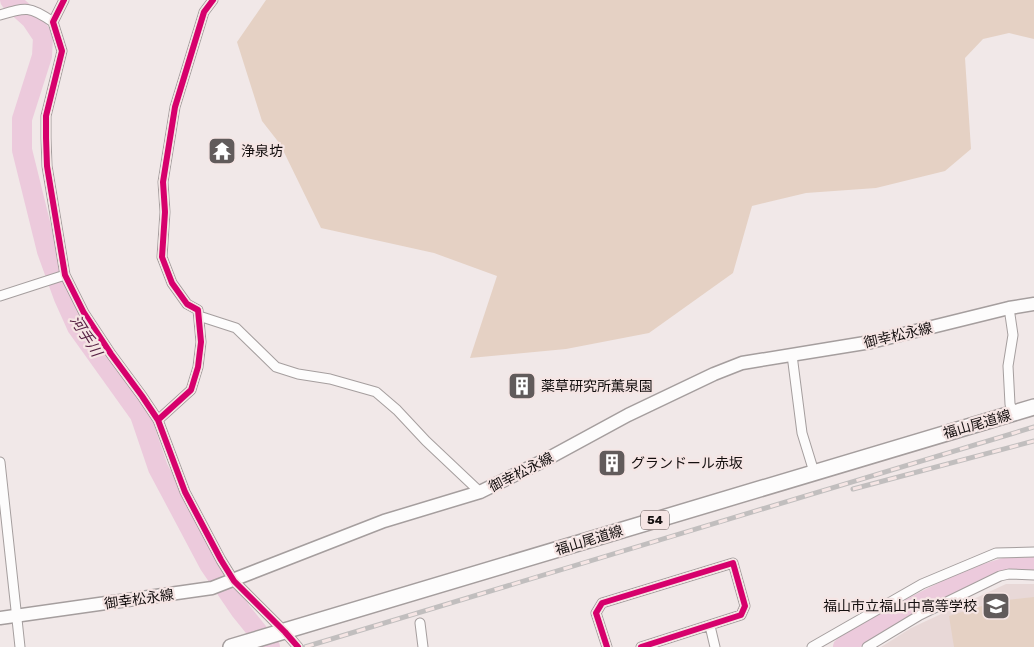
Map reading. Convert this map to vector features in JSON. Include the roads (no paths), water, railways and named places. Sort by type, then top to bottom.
[{"type":"main road","name":"御幸松永線","points":[[0,618],[216,587],[384,521],[480,492],[547,459],[628,415],[714,374],[742,363],[872,342],[1009,308],[1034,304]]},
{"type":"main road","name":"福山尾道線","points":[[231,647],[1034,407]]},
{"type":"street","points":[[53,22],[64,0]]},
{"type":"street","points":[[158,420],[191,390],[198,366],[201,342],[198,310],[187,304],[172,283],[162,258],[165,212],[163,182],[175,107],[204,12],[213,0]]},
{"type":"street","points":[[0,15],[27,8],[40,12],[53,22],[62,51],[46,116],[46,138],[47,166],[63,276],[84,313],[111,354],[158,420],[185,492],[232,582],[281,633],[298,647]]},
{"type":"street","points":[[0,296],[63,276]]},
{"type":"street","points":[[1009,308],[1013,335],[1008,366],[1010,404],[1013,413]]},
{"type":"street","points":[[199,316],[236,328],[276,366],[298,374],[376,392],[397,410],[426,441],[480,492]]},
{"type":"street","points":[[792,355],[802,433],[814,472]]},
{"type":"street","points":[[0,462],[20,647]]},
{"type":"street","points":[[812,647],[922,584],[996,553],[1034,552]]},
{"type":"street","points":[[607,647],[596,613],[602,603],[733,563],[745,606],[741,615],[641,647]]},
{"type":"street","points":[[867,647],[920,615],[1000,576],[1010,574],[1034,575]]},
{"type":"street","points":[[420,623],[423,647]]},
{"type":"street","points":[[710,626],[715,647]]},
{"type":"waterway","name":"河手川","points":[[10,0],[31,19],[43,37],[42,56],[22,119],[22,150],[47,251],[64,298],[77,327],[140,415],[158,468],[209,564],[241,611],[270,647]]},
{"type":"waterway","name":"河手川","points":[[843,647],[864,632],[968,579],[1004,568],[1034,567]]},
{"type":"railway","points":[[305,647],[1034,427]]},
{"type":"railway","points":[[853,489],[1034,441]]},
{"type":"place","name":"浄泉坊","points":[[222,151]]},
{"type":"place","name":"薬草研究所薫泉園","points":[[522,386]]},
{"type":"place","name":"グランドール赤坂","points":[[612,463]]},
{"type":"place","name":"福山市立福山中高等学校","points":[[996,606]]}]
